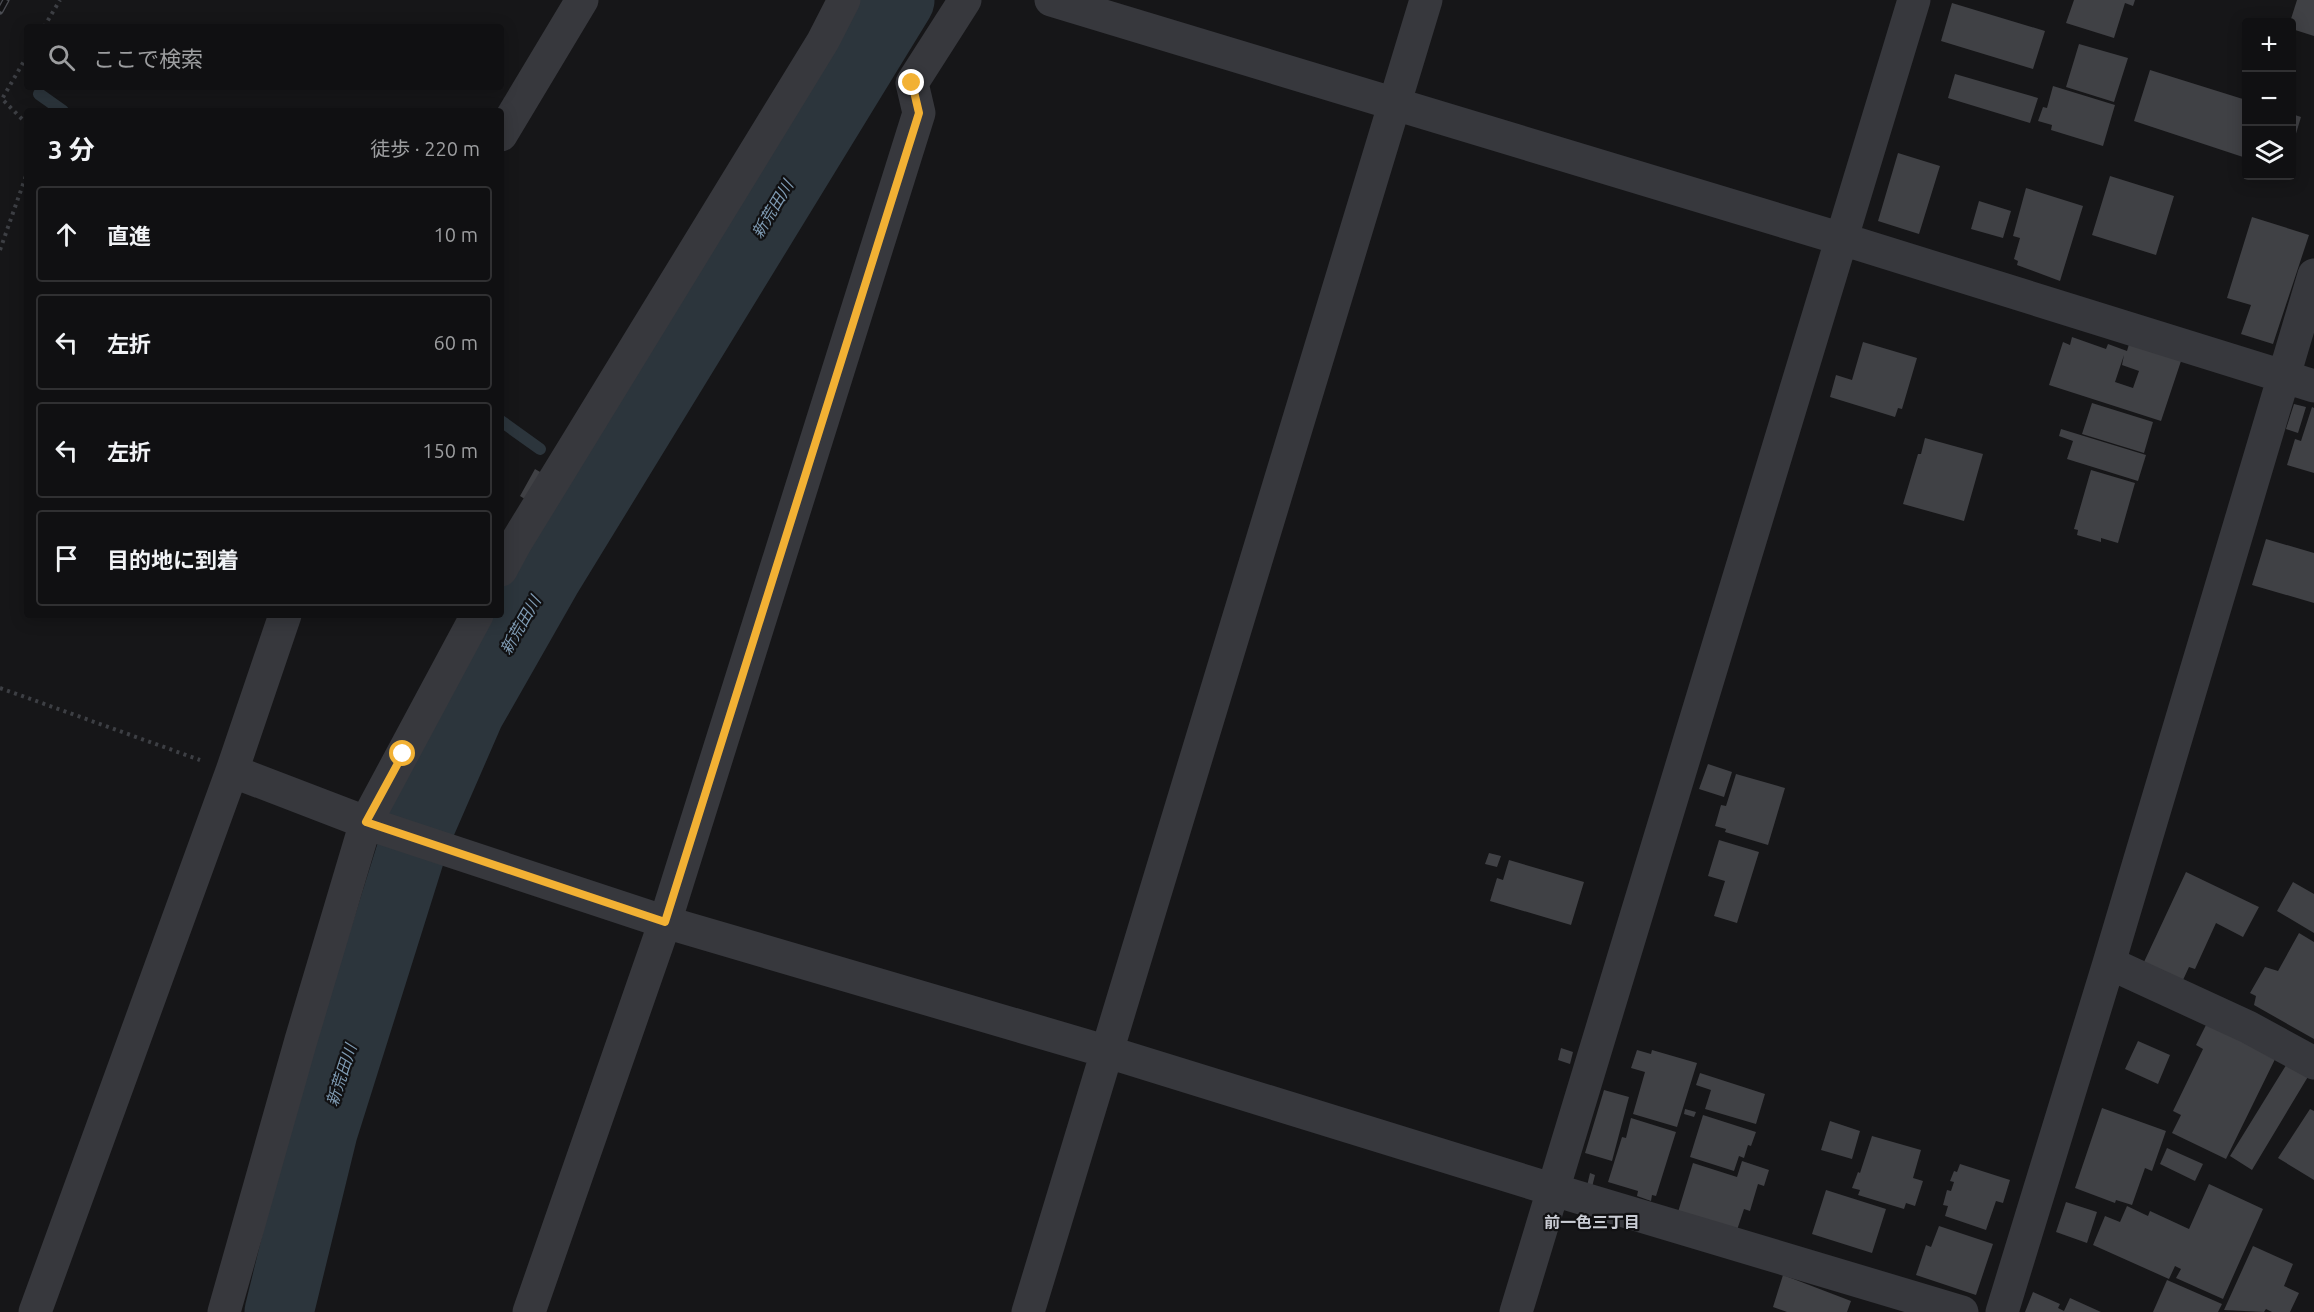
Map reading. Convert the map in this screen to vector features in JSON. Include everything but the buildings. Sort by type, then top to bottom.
[{"type":"street","points":[[504,130],[582,0]]},
{"type":"street","points":[[504,565],[822,41],[844,0]]},
{"type":"street","points":[[529,1312],[665,922],[919,113],[912,83],[965,0]]},
{"type":"street","points":[[1051,0],[1842,239],[2314,386]]},
{"type":"street","points":[[1028,1312],[1426,0]]},
{"type":"street","points":[[1516,1312],[1914,0]]},
{"type":"street","points":[[2002,1312],[2109,963],[2314,275]]},
{"type":"street","points":[[35,1312],[231,771],[284,618]]},
{"type":"street","points":[[224,1312],[304,1029],[372,825],[476,618]]},
{"type":"street","points":[[231,771],[372,825],[665,922],[1108,1052],[1554,1190],[1962,1312]]},
{"type":"street","points":[[2109,963],[2248,1027],[2314,1063]]},
{"type":"path","points":[[46,24],[60,0]]},
{"type":"path","points":[[24,62],[2,99],[24,121]]},
{"type":"path","points":[[0,250],[24,182]]},
{"type":"path","points":[[0,688],[231,771]]},
{"type":"waterway","name":"新荒田川","points":[[279,1312],[323,1132],[416,836],[470,712],[548,575],[900,0]]},
{"type":"waterway","points":[[39,94],[59,108]]},
{"type":"waterway","points":[[504,423],[540,449]]},
{"type":"railway","points":[[0,11],[6,0]]},
{"type":"district","name":"前一色三丁目","points":[[1592,1222]]},
{"type":"route","points":[[403,754],[366,822],[444,850],[665,922],[919,113],[912,83]]}]
